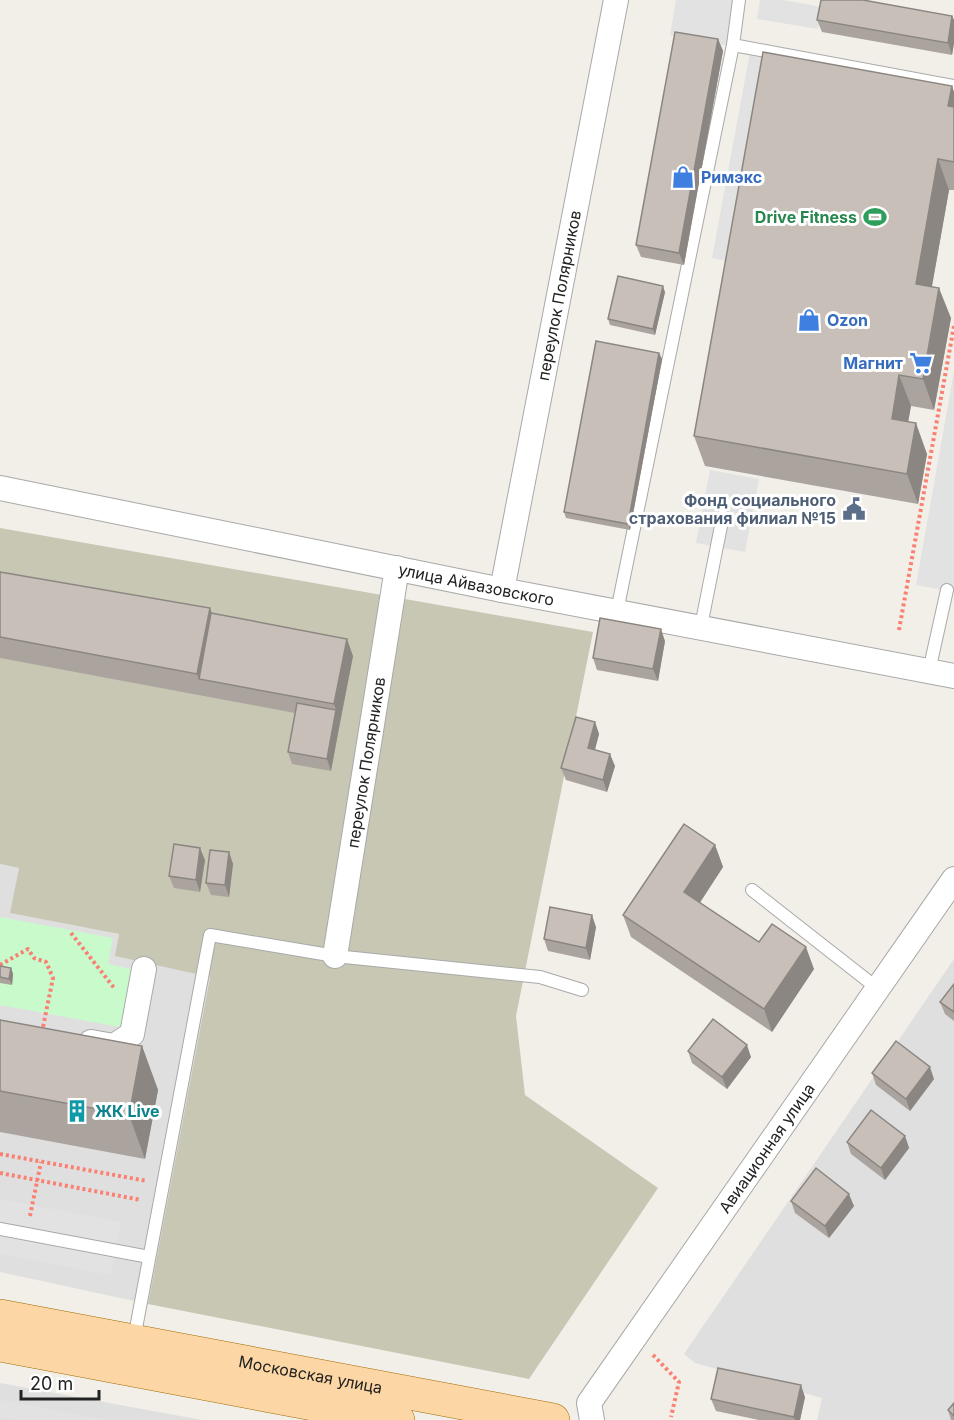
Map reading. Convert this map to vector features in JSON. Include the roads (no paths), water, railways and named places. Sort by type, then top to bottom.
[{"type":"main road","name":"Московская улица","points":[[0,1316],[553,1420]]},
{"type":"main road","name":"Московская улица","points":[[0,1345],[302,1411],[398,1420]]},
{"type":"street","name":"переулок Полярников","points":[[502,590],[616,0]]},
{"type":"street","name":"улица Айвазовского","points":[[0,488],[502,590],[617,610],[954,676]]},
{"type":"street","name":"переулок Полярников","points":[[334,956],[397,568]]},
{"type":"street","name":"Авиационная улица","points":[[592,1420],[589,1403],[954,879]]},
{"type":"street","points":[[42,1033],[114,1046],[132,1034],[144,969]]},
{"type":"lane","points":[[617,610],[733,45],[739,0]]},
{"type":"lane","points":[[733,45],[954,86]]},
{"type":"lane","points":[[701,626],[723,516]]},
{"type":"lane","points":[[929,671],[947,590]]},
{"type":"lane","points":[[752,890],[877,988]]},
{"type":"lane","points":[[134,1341],[210,936],[334,956],[540,976],[582,990]]},
{"type":"lane","points":[[0,1229],[149,1257]]},
{"type":"place","name":"Римэкс","points":[[683,177]]},
{"type":"place","name":"Drive Fitness","points":[[875,217]]},
{"type":"place","name":"Ozon","points":[[809,320]]},
{"type":"place","name":"Магнит","points":[[921,363]]},
{"type":"place","name":"Фонд социального страхования филиал №15","points":[[854,509]]},
{"type":"place","name":"ЖК Live","points":[[77,1111]]}]
